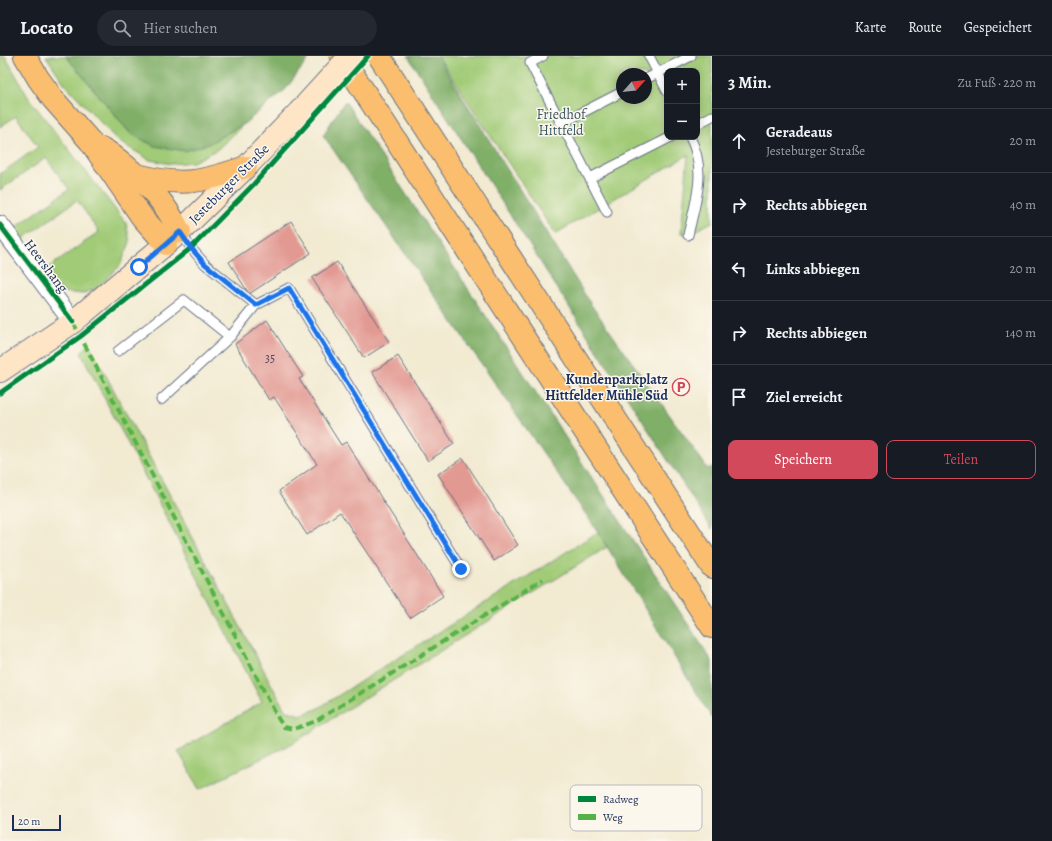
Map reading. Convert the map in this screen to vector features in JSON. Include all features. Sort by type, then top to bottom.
[{"type":"highway","points":[[25,56],[53,99],[90,141],[142,217],[173,238]]},
{"type":"highway","points":[[341,56],[712,627]]},
{"type":"highway","points":[[379,56],[712,567]]},
{"type":"highway","points":[[90,141],[106,151],[137,175],[155,192],[171,214],[173,238]]},
{"type":"highway","points":[[137,175],[165,182],[179,183],[216,178],[246,168]]},
{"type":"main road","name":"Jesteburger Straße","points":[[0,371],[73,322],[173,238],[246,168],[300,112],[350,56]]},
{"type":"street","name":"Heershang","points":[[0,225],[73,322]]},
{"type":"lane","points":[[543,56],[530,63],[607,212]]},
{"type":"lane","points":[[649,56],[664,85]]},
{"type":"lane","points":[[652,76],[691,56]]},
{"type":"lane","points":[[562,123],[616,95]]},
{"type":"lane","points":[[700,122],[712,116]]},
{"type":"lane","points":[[590,178],[665,140]]},
{"type":"lane","points":[[688,235],[698,191],[700,168],[691,140]]},
{"type":"lane","points":[[173,238],[191,248],[205,264],[256,305]]},
{"type":"lane","points":[[161,400],[230,337],[256,305],[289,288],[461,569]]},
{"type":"lane","points":[[118,351],[184,300],[230,337]]},
{"type":"green space","points":[[0,56],[5,56],[28,97],[126,223],[130,242],[120,266],[98,288],[83,294],[63,292],[42,272],[99,232],[77,200],[20,241],[12,230],[69,189],[46,158],[0,190],[0,174],[38,147],[16,116],[0,127]]},
{"type":"green space","points":[[46,56],[66,56],[130,133],[208,144],[245,123],[218,149],[193,162],[171,164],[150,160],[118,141],[64,83]]},
{"type":"green space","points":[[66,56],[310,57],[285,90],[245,123],[208,144],[185,151],[154,146],[130,133]]},
{"type":"green space","points":[[408,56],[437,56],[592,306],[708,469],[712,467],[712,529]]},
{"type":"green space","name":"Friedhof Hittfeld","points":[[438,56],[712,56],[712,222],[688,235],[681,233],[688,155],[555,234]]},
{"type":"green space","points":[[345,101],[712,661],[712,718],[598,532],[323,135]]},
{"type":"green space","points":[[89,344],[285,710],[300,715],[317,709],[598,532],[607,547],[293,743],[200,789],[178,751],[262,702],[81,353]]},
{"type":"building","points":[[291,221],[311,253],[249,294],[229,262]]},
{"type":"building","points":[[337,262],[389,342],[364,358],[312,278]]},
{"type":"building","points":[[267,320],[303,377],[299,379],[341,445],[346,442],[443,596],[410,618],[340,512],[307,535],[279,491],[317,464],[274,397],[269,400],[235,344]]},
{"type":"building","points":[[398,356],[454,444],[428,461],[372,372]]},
{"type":"building","points":[[463,458],[518,545],[494,561],[438,474]]},
{"type":"marked path","points":[[73,322],[284,727],[294,729],[316,721],[543,579]]},
{"type":"cycle path","points":[[0,393],[81,336],[191,248],[253,185],[368,56]]},
{"type":"cycle path","points":[[0,225],[73,322]]},
{"type":"place","name":"Kundenparkplatz Hittfelder Mühle Süd","points":[[681,387]]},
{"type":"route","points":[[139,267],[180,232],[205,264],[256,305],[289,288],[461,569]]}]
